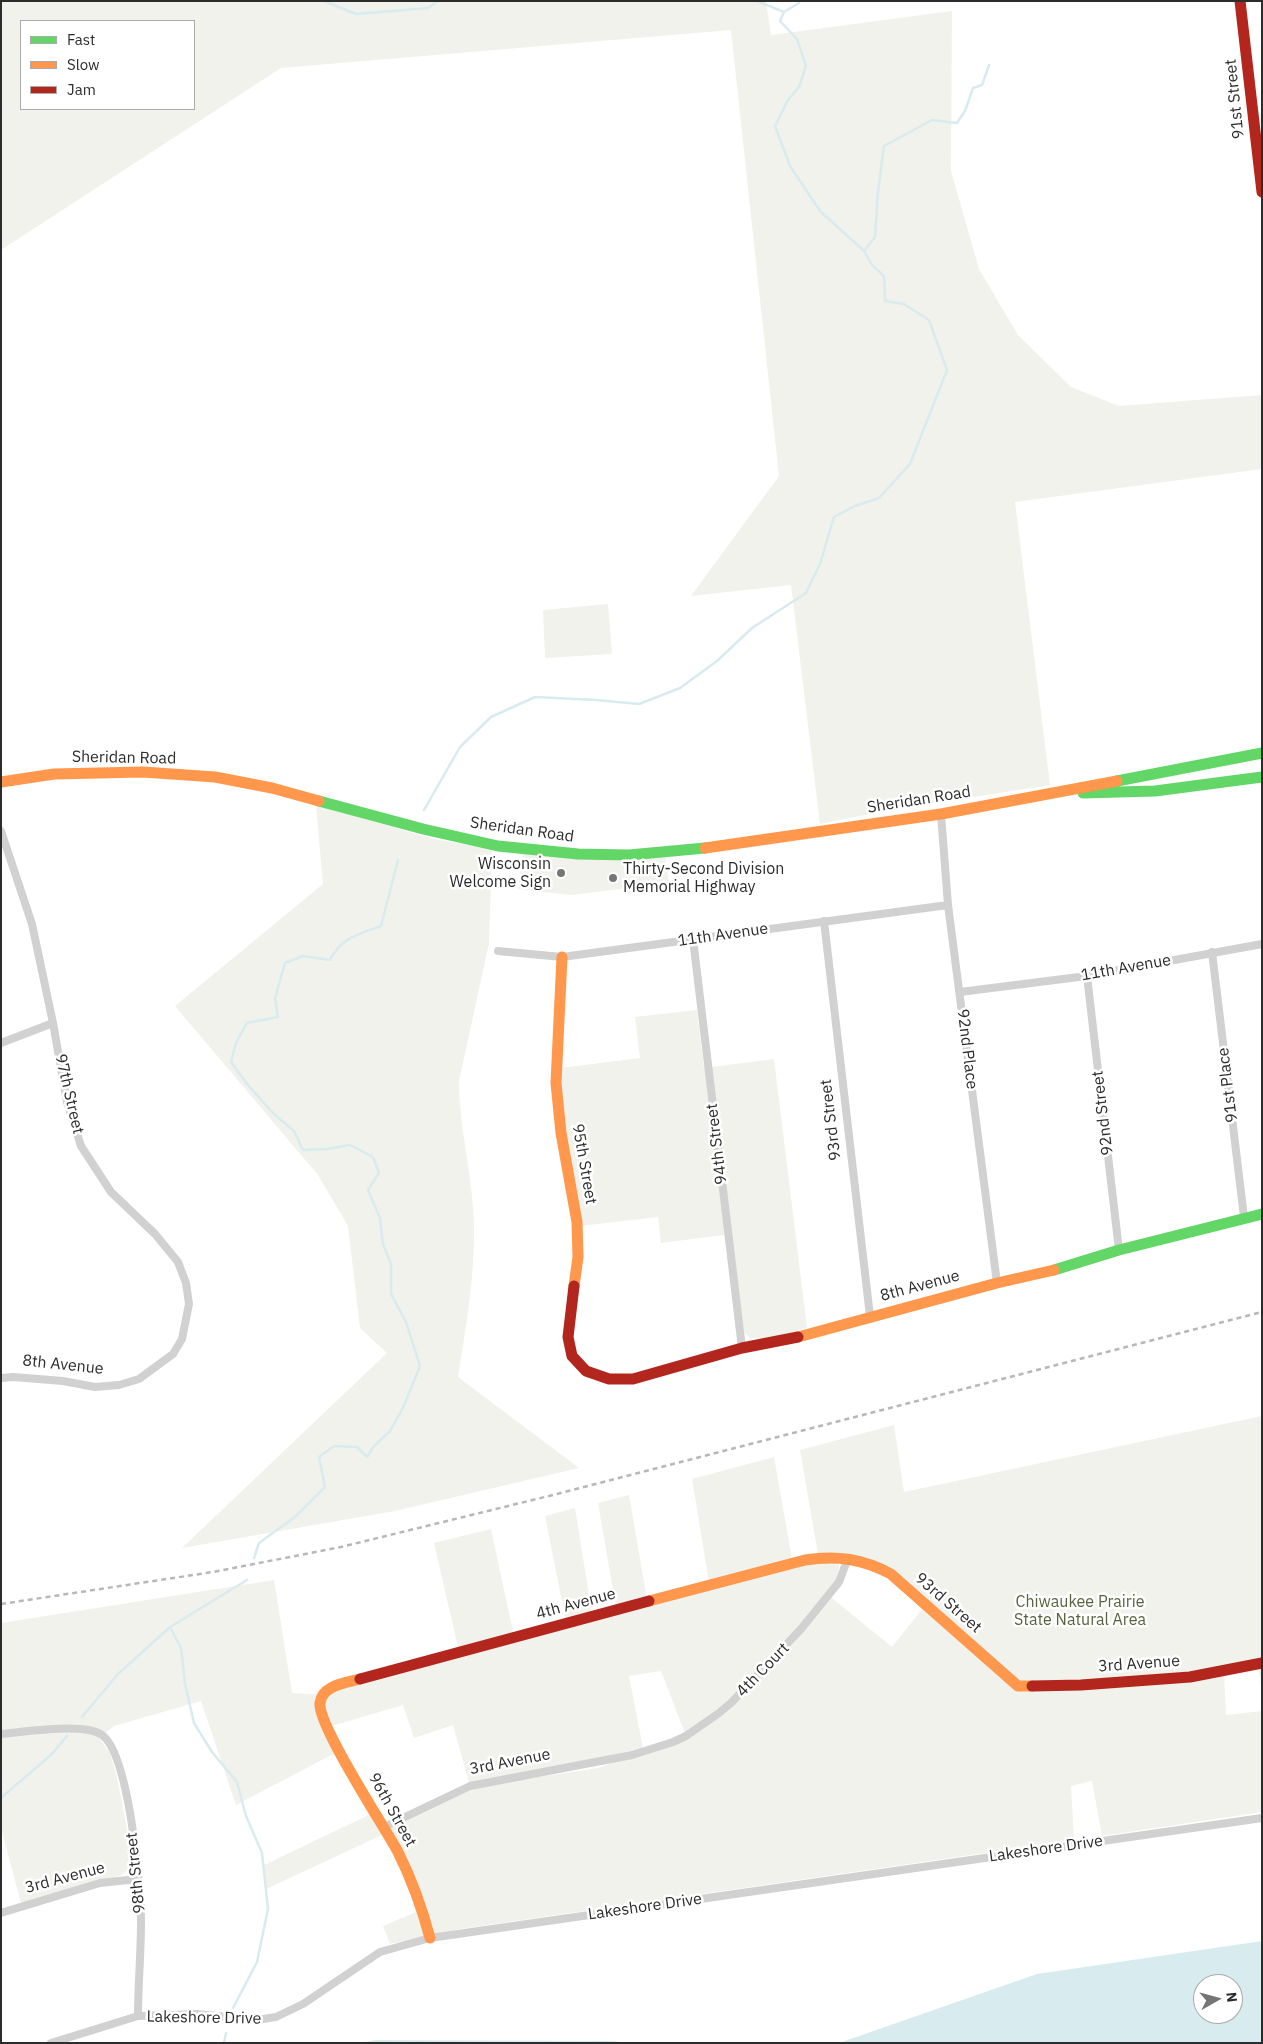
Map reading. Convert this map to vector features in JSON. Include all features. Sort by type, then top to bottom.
[{"type":"street","name":"91st Street","points":[[1240,1],[1262,192]]},
{"type":"street","name":"Sheridan Road","points":[[1,782],[54,774],[143,772],[215,777],[272,788],[422,829],[498,846],[578,854],[629,855],[711,847],[941,814],[1262,753]]},
{"type":"street","name":"Sheridan Road","points":[[1043,795],[1155,791],[1262,777]]},
{"type":"street","name":"92nd Place","points":[[941,814],[948,906],[997,1283]]},
{"type":"street","name":"97th Street","points":[[1,831],[32,924],[53,1023],[67,1102],[81,1146],[111,1192],[155,1234],[178,1262],[186,1283],[189,1304],[187,1324],[182,1339],[173,1354]]},
{"type":"street","name":"11th Avenue","points":[[498,951],[562,957],[948,906]]},
{"type":"street","name":"93rd Street","points":[[824,921],[870,1316]]},
{"type":"street","name":"94th Street","points":[[693,940],[742,1348]]},
{"type":"street","name":"11th Avenue","points":[[960,992],[1087,976],[1262,944]]},
{"type":"street","name":"91st Place","points":[[1212,952],[1244,1217]]},
{"type":"street","name":"95th Street","points":[[562,957],[556,1083],[561,1133],[577,1222],[578,1257],[568,1337],[572,1356],[586,1371]]},
{"type":"street","name":"92nd Street","points":[[1087,976],[1119,1250]]},
{"type":"street","points":[[1,1043],[53,1023]]},
{"type":"street","name":"8th Avenue","points":[[586,1371],[609,1379],[633,1379],[742,1348],[786,1340],[870,1316],[1062,1268],[1119,1250],[1262,1214]]},
{"type":"street","name":"8th Avenue","points":[[1,1378],[13,1377],[63,1381],[95,1387],[119,1386],[139,1379],[173,1354]]},
{"type":"street","name":"4th Avenue","points":[[320,1700],[326,1690],[342,1684],[718,1582],[818,1557],[848,1558]]},
{"type":"street","name":"93rd Street","points":[[848,1558],[880,1567],[891,1574],[1018,1686]]},
{"type":"street","name":"4th Court","points":[[649,1750],[686,1736],[732,1702],[818,1610],[839,1582],[848,1558]]},
{"type":"street","name":"3rd Avenue","points":[[1018,1686],[1081,1685],[1190,1677],[1262,1664]]},
{"type":"street","name":"96th Street","points":[[320,1700],[320,1709],[332,1736],[384,1827],[415,1888],[426,1917],[430,1938]]},
{"type":"street","name":"98th Street","points":[[1,1734],[82,1728],[103,1735],[115,1754],[124,1785],[134,1837],[138,1879],[141,1922],[138,2016]]},
{"type":"street","name":"3rd Avenue","points":[[384,1827],[470,1786],[649,1750]]},
{"type":"street","name":"Lakeshore Drive","points":[[50,2043],[138,2016],[197,2014],[257,2020],[276,2017],[303,2004],[380,1952],[430,1938],[1262,1818]]},
{"type":"street","name":"3rd Avenue","points":[[1,1913],[100,1883],[138,1879]]},
{"type":"green space","points":[[1,1],[766,1],[771,35],[952,11],[951,171],[979,269],[1018,335],[1071,387],[1119,406],[1262,395],[1262,469],[1015,502],[1050,785],[884,811],[820,824],[791,585],[691,596],[779,476],[731,30],[281,68],[1,250]]},
{"type":"green space","points":[[608,604],[612,654],[545,658],[543,610]]},
{"type":"green space","points":[[316,805],[434,839],[492,849],[489,943],[459,1081],[461,1117],[473,1207],[474,1244],[467,1320],[458,1377],[579,1468],[395,1511],[182,1548],[387,1353],[360,1328],[348,1226],[318,1175],[175,1006],[323,884]]},
{"type":"green space","points":[[523,853],[665,856],[669,883],[571,895],[518,889]]},
{"type":"green space","points":[[697,1010],[704,1068],[774,1059],[807,1328],[768,1339],[750,1338],[744,1332],[731,1234],[661,1243],[658,1217],[580,1226],[563,1120],[560,1068],[640,1058],[635,1017]]},
{"type":"green space","name":"Chiwaukee Prairie State Natural Area","points":[[1262,1416],[1262,1690],[1257,1660],[1224,1674],[1226,1715],[1262,1711],[1262,1812],[1102,1836],[1092,1781],[1071,1786],[1074,1840],[460,1929],[390,1944],[383,1926],[423,1909],[384,1834],[266,1889],[264,1865],[375,1812],[388,1825],[461,1789],[598,1768],[686,1736],[661,1671],[629,1676],[643,1748],[470,1786],[453,1725],[414,1738],[403,1705],[325,1728],[337,1752],[236,1805],[201,1701],[114,1726],[99,1738],[110,1753],[117,1777],[131,1850],[129,1869],[120,1876],[21,1903],[1,1828],[1,1623],[274,1580],[292,1693],[327,1695],[333,1691],[460,1656],[434,1543],[491,1529],[515,1641],[567,1627],[545,1516],[575,1508],[593,1620],[617,1613],[598,1503],[629,1495],[648,1605],[710,1588],[692,1479],[774,1457],[793,1565],[819,1560],[800,1450],[894,1425],[904,1492]],"holes":[[[840,1553],[898,1575],[927,1603],[892,1647],[827,1594],[834,1584],[837,1575]]]},
{"type":"shaded area","points":[[1262,1941],[1262,2043],[839,2043],[1037,1974]]},
{"type":"shaded area","points":[[375,2040],[614,2041],[626,2043],[361,2043]]},
{"type":"waterway","points":[[324,1],[356,14],[428,8],[438,1]]},
{"type":"waterway","points":[[757,1],[784,12]]},
{"type":"waterway","points":[[424,810],[460,747],[491,717],[535,697],[639,704],[680,688],[717,661],[752,628],[806,593],[820,564],[834,517],[855,506],[879,498],[910,464],[947,370],[929,320],[904,304],[885,301],[884,276],[872,265],[864,251],[820,211],[790,166],[775,126],[788,100],[799,87],[806,66],[797,39],[780,21],[784,12],[799,3],[798,1]]},
{"type":"waterway","points":[[864,251],[875,237],[884,146],[932,120],[957,123],[965,111],[973,88],[982,85],[989,65]]},
{"type":"waterway","points":[[254,1558],[259,1543],[295,1517],[325,1487],[319,1457],[334,1446],[357,1447],[367,1457],[374,1446],[390,1431],[403,1408],[420,1366],[406,1322],[391,1294],[391,1264],[383,1244],[380,1218],[368,1190],[379,1173],[373,1157],[350,1145],[327,1149],[303,1150],[294,1131],[274,1114],[247,1084],[231,1062],[236,1043],[247,1023],[278,1017],[275,998],[285,963],[303,956],[330,960],[345,942],[357,935],[381,926],[398,860]]},
{"type":"waterway","points":[[82,1717],[118,1674],[170,1627],[247,1580]]},
{"type":"waterway","points":[[170,1627],[181,1648],[185,1684],[194,1723],[212,1752],[237,1782],[246,1816],[262,1853],[268,1909],[257,1962],[233,2008]]},
{"type":"waterway","points":[[1,1798],[52,1754],[67,1736]]},
{"type":"waterway","points":[[224,2043],[226,2033]]},
{"type":"railway","points":[[1,1604],[213,1572],[341,1547],[557,1494],[1262,1312]]},
{"type":"traffic: fast","points":[[1117,781],[1262,753]]},
{"type":"traffic: fast","points":[[1083,793],[1155,791],[1262,777]]},
{"type":"traffic: fast","points":[[319,801],[423,829],[498,846],[578,854],[629,855],[705,848]]},
{"type":"traffic: fast","points":[[1054,1270],[1119,1250],[1262,1214]]},
{"type":"traffic: slow","points":[[1,782],[54,774],[143,772],[215,777],[272,788],[319,801]]},
{"type":"traffic: slow","points":[[705,848],[941,814],[1117,781]]},
{"type":"traffic: slow","points":[[562,957],[556,1083],[561,1133],[577,1222],[578,1257],[574,1286]]},
{"type":"traffic: slow","points":[[798,1337],[997,1283],[1054,1270]]},
{"type":"traffic: slow","points":[[649,1601],[805,1560],[839,1558],[860,1562],[891,1574],[1018,1686],[1032,1686]]},
{"type":"traffic: slow","points":[[360,1679],[336,1686],[325,1692],[320,1703],[322,1714],[340,1753],[398,1852],[416,1894],[430,1938]]},
{"type":"traffic: jam","points":[[1240,1],[1262,192]]},
{"type":"traffic: jam","points":[[574,1286],[568,1337],[572,1356],[586,1371],[609,1379],[633,1379],[742,1348],[798,1337]]},
{"type":"traffic: jam","points":[[360,1679],[649,1601]]},
{"type":"traffic: jam","points":[[1032,1686],[1081,1685],[1190,1677],[1262,1663]]},
{"type":"place","name":"Wisconsin Welcome Sign","points":[[561,873]]},
{"type":"place","name":"Thirty-Second Division Memorial Highway","points":[[613,878]]}]
